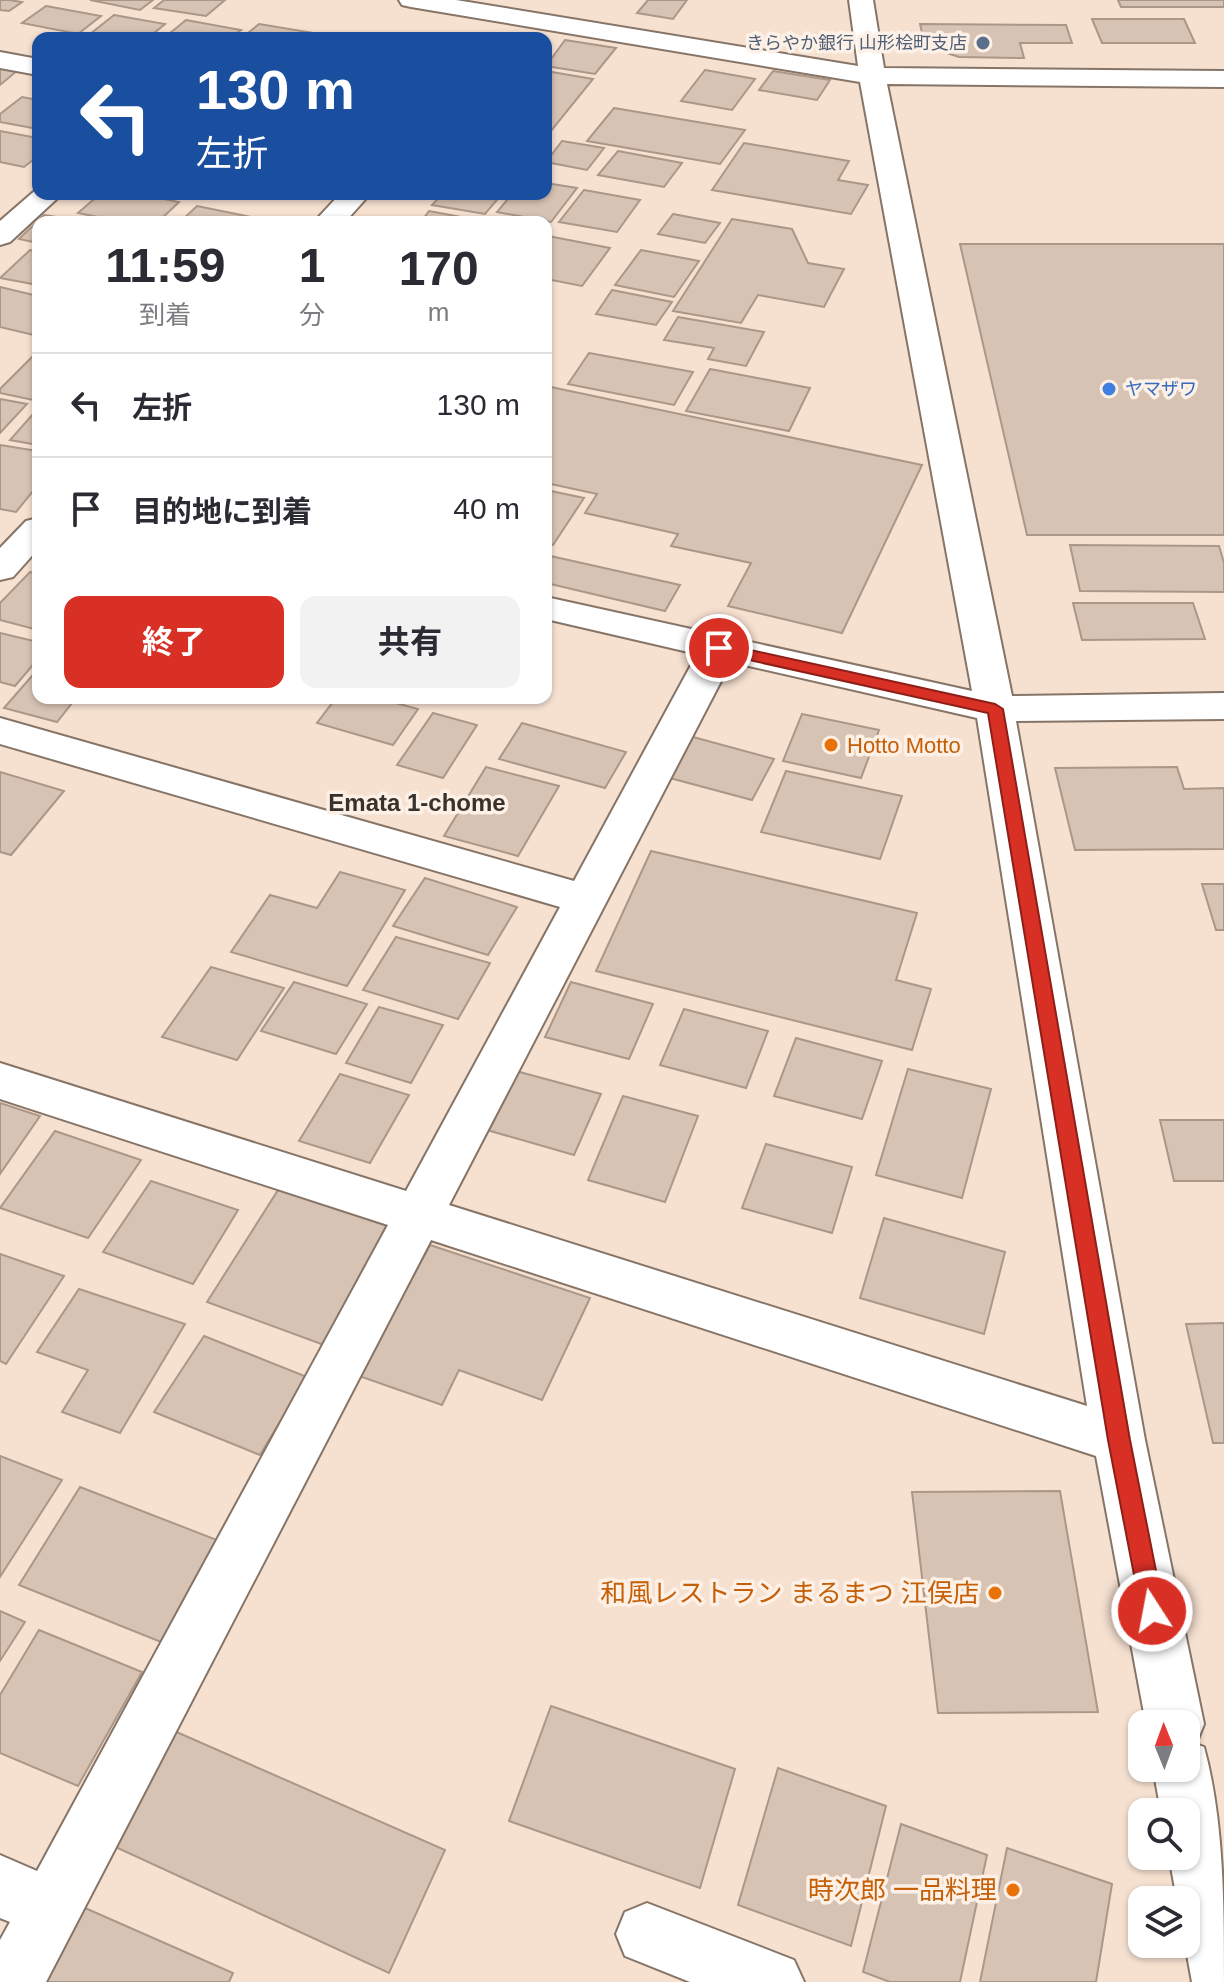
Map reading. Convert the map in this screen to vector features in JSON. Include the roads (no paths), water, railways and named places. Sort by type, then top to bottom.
[{"type":"street","points":[[411,0],[530,9],[872,76],[1224,79]]},
{"type":"street","points":[[861,0],[872,76],[995,709],[1119,1440],[1172,1710]]},
{"type":"street","points":[[509,32],[530,9]]},
{"type":"street","points":[[0,60],[32,66]]},
{"type":"street","points":[[0,236],[41,200]]},
{"type":"street","points":[[335,216],[350,200]]},
{"type":"street","points":[[0,569],[32,534]]},
{"type":"street","points":[[552,609],[995,709],[1224,706]]},
{"type":"street","points":[[12,1982],[25,1898],[419,1215],[719,648]]},
{"type":"street","points":[[0,731],[585,899]]},
{"type":"street","points":[[0,1081],[1119,1440]]},
{"type":"street","points":[[1188,1782],[1212,1853],[1224,1982]]},
{"type":"street","points":[[647,1934],[772,1982]]},
{"type":"place","name":"きらやか銀行 山形桧町支店","points":[[983,43]]},
{"type":"place","name":"ヤマザワ","points":[[1109,389]]},
{"type":"place","name":"Hotto Motto","points":[[831,745]]},
{"type":"place","name":"和風レストラン まるまつ 江俣店","points":[[995,1593]]},
{"type":"place","name":"時次郎 一品料理","points":[[1013,1890]]},
{"type":"district","name":"Emata 1-chome","points":[[417,802]]}]
